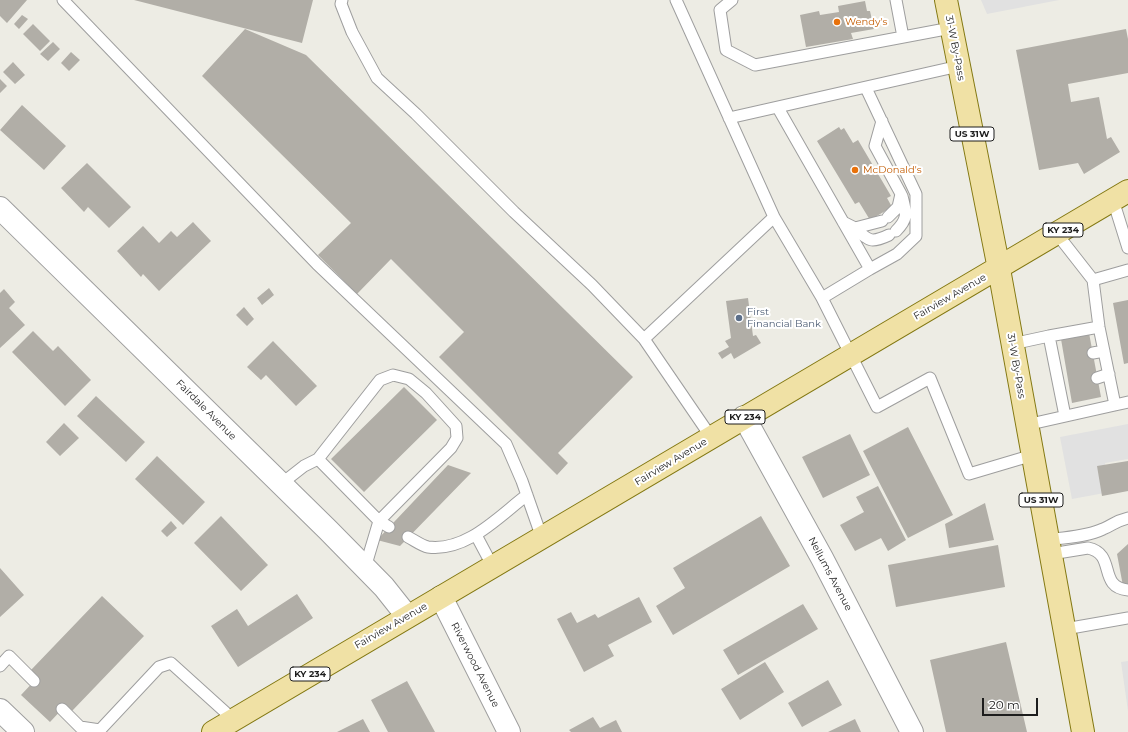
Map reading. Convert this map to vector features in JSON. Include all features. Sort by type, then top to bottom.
[{"type":"main road","name":"31-W By-Pass","points":[[946,0],[998,269],[1026,425],[1033,455],[1083,732]]},
{"type":"main road","name":"Fairview Avenue","points":[[213,732],[1120,196]]},
{"type":"street","name":"Fairdale Avenue","points":[[0,208],[384,587],[407,616]]},
{"type":"street","name":"Nellums Avenue","points":[[744,418],[822,558],[912,732]]},
{"type":"street","name":"Riverwood Avenue","points":[[441,597],[509,732]]},
{"type":"street","points":[[0,710],[23,732]]},
{"type":"lane","points":[[63,0],[317,264],[506,444],[527,495],[542,538]]},
{"type":"lane","points":[[342,0],[341,4],[352,32],[377,78],[416,114],[514,212],[592,285],[644,339],[711,437]]},
{"type":"lane","points":[[676,0],[774,216],[822,298],[850,356],[878,408],[930,378],[969,474],[1033,455]]},
{"type":"lane","points":[[732,0],[720,10],[726,50],[755,65],[951,28]]},
{"type":"lane","points":[[896,0],[903,37]]},
{"type":"lane","points":[[729,118],[959,66]]},
{"type":"lane","points":[[822,298],[897,254],[916,236],[916,194],[866,88]]},
{"type":"lane","points":[[778,108],[870,269]]},
{"type":"lane","points":[[842,221],[854,228],[868,240],[876,241],[893,233],[905,222],[906,212],[901,194],[875,146],[882,121]]},
{"type":"lane","points":[[854,228],[885,219],[898,207],[901,194]]},
{"type":"lane","points":[[1120,196],[1128,248]]},
{"type":"lane","points":[[644,339],[774,216]]},
{"type":"lane","points":[[1057,234],[1093,280],[1099,327],[1108,374],[1116,405]]},
{"type":"lane","points":[[1093,280],[1128,270]]},
{"type":"lane","points":[[1012,344],[1099,327]]},
{"type":"lane","points":[[1049,336],[1059,360],[1065,386],[1065,416]]},
{"type":"lane","points":[[1092,353],[1104,351]]},
{"type":"lane","points":[[1097,378],[1108,374]]},
{"type":"lane","points":[[281,484],[304,466],[318,459],[380,380],[393,375],[409,379],[426,393],[456,426],[457,438],[451,448],[379,521],[365,568]]},
{"type":"lane","points":[[1026,425],[1128,402]]},
{"type":"lane","points":[[318,459],[379,521],[389,526]]},
{"type":"lane","points":[[408,537],[427,547],[448,546],[476,535],[527,495]]},
{"type":"lane","points":[[1049,547],[1104,529],[1116,521],[1128,518]]},
{"type":"lane","points":[[476,535],[493,567]]},
{"type":"lane","points":[[1049,547],[1094,549],[1104,558],[1111,582],[1128,590]]},
{"type":"lane","points":[[1065,629],[1128,618]]},
{"type":"lane","points":[[0,666],[9,656],[34,681]]},
{"type":"lane","points":[[62,709],[80,727],[100,730],[159,667],[171,663],[234,720]]},
{"type":"shaded area","points":[[981,0],[1059,0],[987,14]]},
{"type":"shaded area","points":[[1128,424],[1128,459],[1105,463],[1110,492],[1072,499],[1060,437]]},
{"type":"shaded area","points":[[1128,661],[1128,711],[1121,662]]},
{"type":"building","points":[[0,0],[27,0],[7,23],[0,16]]},
{"type":"building","points":[[134,0],[313,0],[302,43]]},
{"type":"building","name":"Wendy's","points":[[865,1],[867,11],[870,11],[874,29],[851,33],[853,39],[806,47],[800,15],[819,11],[820,15],[839,12],[838,6]]},
{"type":"building","points":[[22,15],[28,19],[19,29],[14,24]]},
{"type":"building","points":[[33,24],[50,41],[40,51],[23,34]]},
{"type":"building","points":[[245,29],[306,55],[633,377],[558,453],[568,463],[557,475],[439,357],[464,332],[391,259],[357,294],[318,255],[351,223],[202,76]]},
{"type":"building","points":[[1126,29],[1128,39],[1128,73],[1068,84],[1071,102],[1099,97],[1107,139],[1111,137],[1120,152],[1084,174],[1078,163],[1039,170],[1016,50]]},
{"type":"building","points":[[53,42],[60,49],[48,61],[40,54]]},
{"type":"building","points":[[71,52],[80,60],[69,71],[61,63]]},
{"type":"building","points":[[13,62],[25,75],[15,84],[3,72]]},
{"type":"building","points":[[0,79],[7,86],[0,93]]},
{"type":"building","points":[[22,105],[66,146],[44,170],[0,130]]},
{"type":"building","name":"McDonald's","points":[[839,127],[841,130],[844,128],[853,143],[858,140],[891,196],[887,198],[892,207],[870,220],[859,202],[855,204],[817,141]]},
{"type":"building","points":[[87,163],[131,207],[109,228],[88,207],[84,212],[61,188]]},
{"type":"building","points":[[193,222],[211,241],[159,291],[143,274],[141,277],[117,251],[143,226],[159,243],[171,231],[177,237]]},
{"type":"building","points":[[269,288],[274,295],[262,305],[257,298]]},
{"type":"building","points":[[4,289],[15,302],[9,308],[25,325],[0,348],[0,293]]},
{"type":"building","name":"First Financial Bank","points":[[748,298],[753,336],[756,335],[761,343],[734,359],[731,353],[722,359],[718,353],[729,347],[725,341],[731,338],[726,301]]},
{"type":"building","points":[[1128,300],[1128,363],[1124,364],[1113,303]]},
{"type":"building","points":[[244,307],[254,319],[247,326],[236,315]]},
{"type":"building","points":[[33,331],[53,351],[58,346],[91,380],[65,406],[12,352]]},
{"type":"building","points":[[1089,333],[1101,397],[1072,403],[1061,339]]},
{"type":"building","points":[[273,341],[317,386],[296,406],[266,375],[261,380],[247,367]]},
{"type":"building","points":[[404,387],[437,420],[364,492],[331,459]]},
{"type":"building","points":[[96,396],[145,442],[126,462],[77,416]]},
{"type":"building","points":[[64,423],[79,438],[60,456],[46,442]]},
{"type":"building","points":[[908,427],[953,515],[908,538],[863,451]]},
{"type":"building","points":[[850,434],[870,475],[823,498],[802,457]]},
{"type":"building","points":[[157,456],[205,502],[183,525],[135,479]]},
{"type":"building","points":[[1128,461],[1128,491],[1102,496],[1097,466]]},
{"type":"building","points":[[448,465],[471,473],[400,546],[377,540]]},
{"type":"building","points":[[878,486],[906,540],[888,551],[881,538],[855,551],[840,525],[864,512],[856,497]]},
{"type":"building","points":[[985,503],[994,540],[949,548],[945,524]]},
{"type":"building","points":[[221,516],[268,565],[241,591],[194,543]]},
{"type":"building","points":[[761,516],[790,566],[673,635],[656,606],[685,588],[673,568]]},
{"type":"building","points":[[171,521],[177,528],[167,537],[161,531]]},
{"type":"building","points":[[1128,544],[1128,585],[1123,586],[1117,554]]},
{"type":"building","points":[[998,545],[1005,587],[896,607],[888,565]]},
{"type":"building","points":[[0,568],[24,595],[0,617]]},
{"type":"building","points":[[297,594],[313,618],[238,667],[211,626],[237,609],[248,626]]},
{"type":"building","points":[[102,596],[144,636],[72,711],[66,705],[50,722],[21,695],[38,677],[31,670]]},
{"type":"building","points":[[639,597],[652,622],[608,645],[614,656],[584,672],[557,619],[571,612],[577,623],[595,614],[598,618]]},
{"type":"building","points":[[803,604],[818,629],[738,675],[723,650]]},
{"type":"building","points":[[1006,642],[1027,732],[946,732],[930,660]]},
{"type":"building","points":[[765,662],[784,692],[740,720],[721,689]]},
{"type":"building","points":[[828,680],[842,705],[802,727],[788,703]]},
{"type":"building","points":[[407,681],[435,732],[388,732],[371,700]]},
{"type":"building","points":[[593,717],[600,728],[616,720],[622,732],[571,732],[569,730]]},
{"type":"building","points":[[363,719],[370,732],[337,732]]},
{"type":"building","points":[[855,719],[861,732],[828,732]]},
{"type":"place","name":"Wendy's","points":[[837,22]]},
{"type":"place","name":"McDonald's","points":[[855,170]]},
{"type":"place","name":"First Financial Bank","points":[[739,318]]}]
